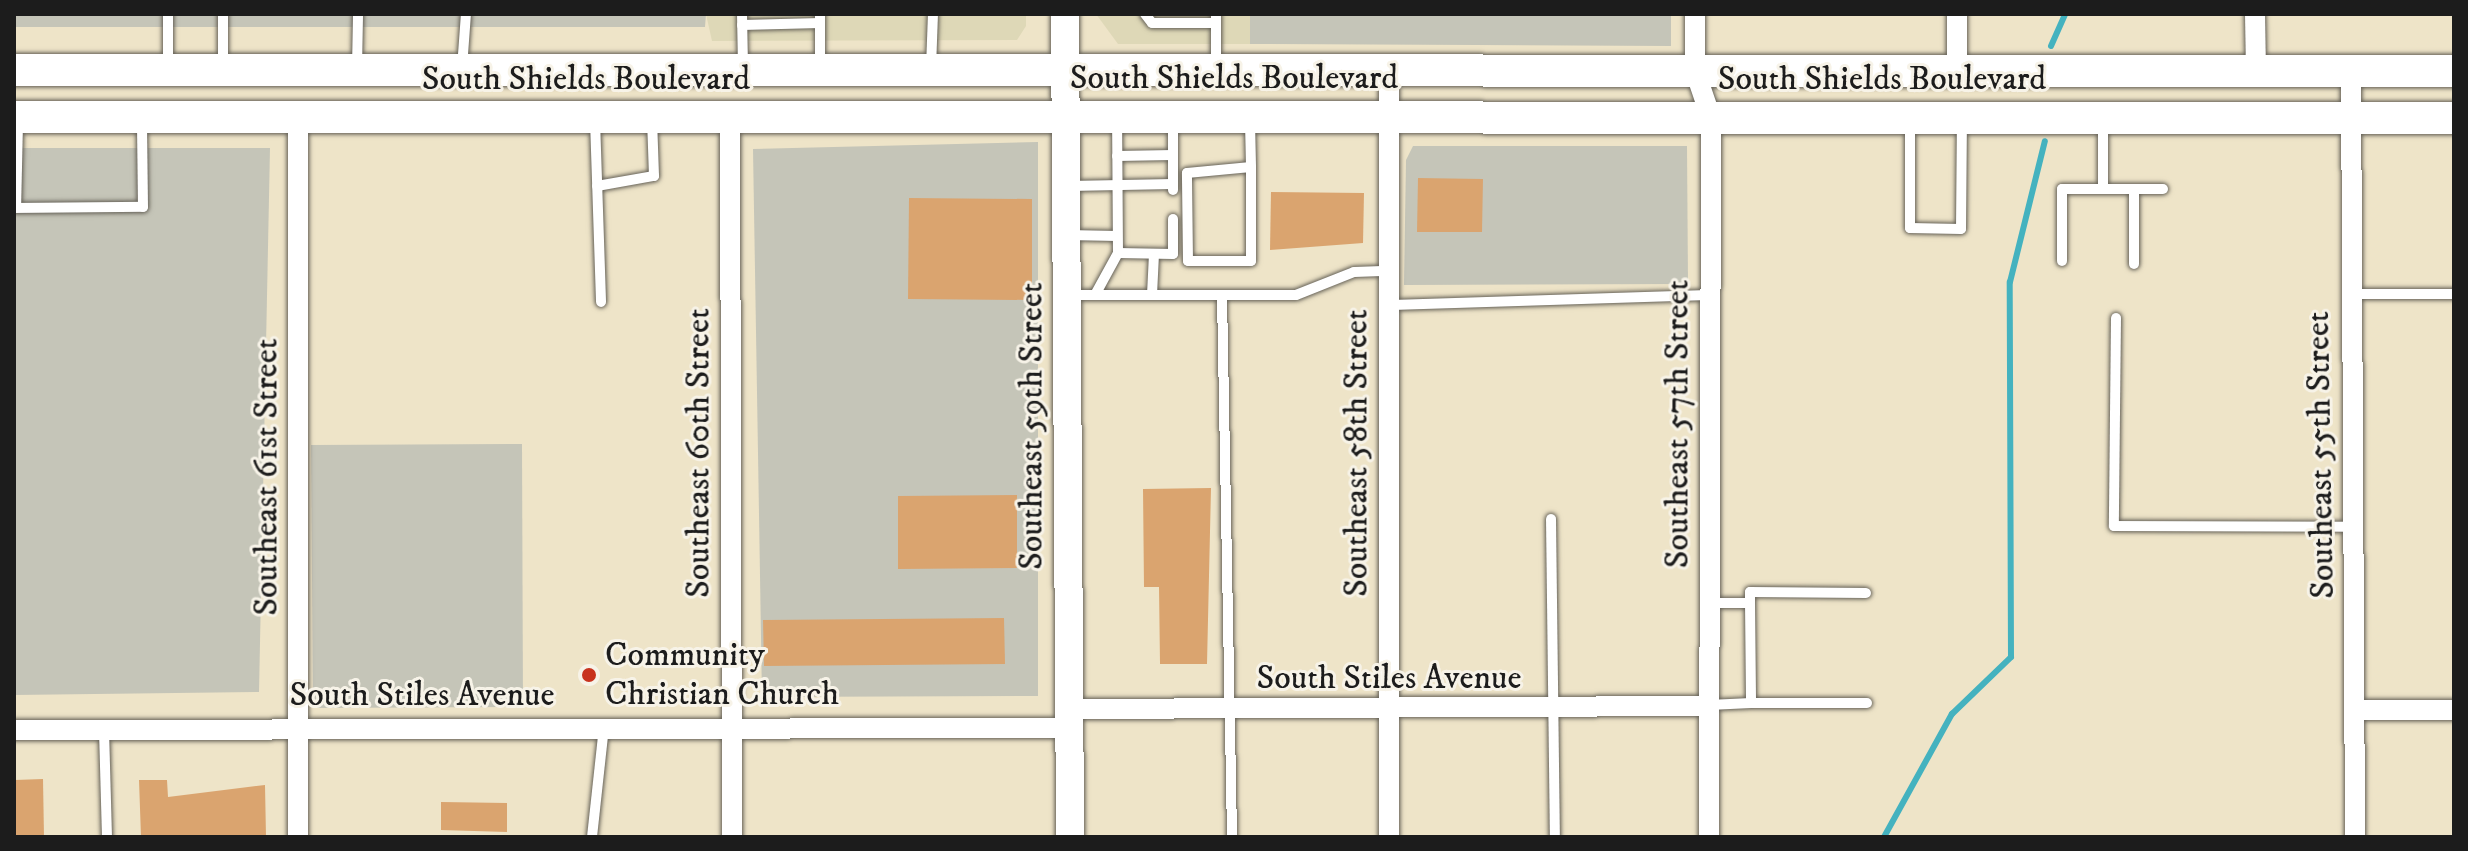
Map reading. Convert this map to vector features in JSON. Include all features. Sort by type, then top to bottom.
[{"type":"main road","name":"Southeast 59th Street","points":[[1065,14],[1067,235],[1081,295],[1069,719],[1070,837]]},
{"type":"main road","name":"South Shields Boulevard","points":[[14,70],[2454,71]]},
{"type":"main road","points":[[461,118],[462,70]]},
{"type":"main road","name":"South Shields Boulevard","points":[[16,117],[2454,118]]},
{"type":"street","name":"Southeast 57th Street","points":[[1695,14],[1695,71],[1711,118],[1709,837]]},
{"type":"street","points":[[1957,14],[1957,71]]},
{"type":"street","points":[[2255,14],[2256,71]]},
{"type":"street","name":"Southeast 58th Street","points":[[1389,70],[1389,837]]},
{"type":"street","name":"Southeast 55th Street","points":[[2351,72],[2355,837]]},
{"type":"street","name":"Southeast 61st Street","points":[[298,118],[298,837]]},
{"type":"street","name":"Southeast 60th Street","points":[[730,118],[732,837]]},
{"type":"street","name":"South Stiles Avenue","points":[[14,730],[732,727],[1233,712],[1388,713],[1709,706]]},
{"type":"street","points":[[2355,710],[2454,710]]},
{"type":"lane","points":[[168,14],[168,70]]},
{"type":"lane","points":[[223,14],[223,70]]},
{"type":"lane","points":[[357,70],[358,14]]},
{"type":"lane","points":[[462,70],[466,14]]},
{"type":"lane","points":[[931,70],[933,14]]},
{"type":"lane","points":[[1145,14],[1152,23],[1216,19],[1216,70]]},
{"type":"lane","points":[[743,70],[742,20],[820,19],[820,70]]},
{"type":"lane","points":[[1250,116],[1251,167],[1251,261],[1188,261],[1187,173],[1251,167]]},
{"type":"lane","points":[[16,117],[16,208],[143,207],[142,117]]},
{"type":"lane","points":[[1081,295],[1118,253],[1117,117]]},
{"type":"lane","points":[[1067,186],[1117,184],[1173,187],[1173,117]]},
{"type":"lane","points":[[595,118],[601,302]]},
{"type":"lane","points":[[597,186],[654,176],[652,118]]},
{"type":"lane","points":[[1910,118],[1910,228],[1961,229],[1962,118]]},
{"type":"lane","points":[[2103,118],[2103,189]]},
{"type":"lane","points":[[1117,156],[1173,155]]},
{"type":"lane","points":[[2062,261],[2062,189],[2163,189]]},
{"type":"lane","points":[[2134,189],[2134,264]]},
{"type":"lane","points":[[1118,253],[1173,254],[1173,219]]},
{"type":"lane","points":[[1067,235],[1117,236]]},
{"type":"lane","points":[[1152,295],[1154,254]]},
{"type":"lane","points":[[1081,295],[1296,295],[1354,272],[1389,271]]},
{"type":"lane","points":[[2351,294],[2454,294]]},
{"type":"lane","points":[[1222,295],[1233,712],[1232,837]]},
{"type":"lane","points":[[1389,305],[1711,295]]},
{"type":"lane","points":[[2116,318],[2114,526],[2354,527]]},
{"type":"lane","points":[[1551,519],[1555,837]]},
{"type":"lane","points":[[1751,703],[1750,592],[1866,593]]},
{"type":"lane","points":[[1709,603],[1750,603]]},
{"type":"lane","points":[[1709,706],[1867,703]]},
{"type":"lane","points":[[592,837],[604,727]]},
{"type":"lane","points":[[104,730],[107,837]]},
{"type":"shaded area","points":[[14,14],[706,14],[705,27],[14,27]]},
{"type":"shaded area","points":[[706,14],[1026,14],[1026,26],[1017,40],[712,41]]},
{"type":"shaded area","points":[[1096,14],[1250,14],[1250,44],[1118,44]]},
{"type":"shaded area","points":[[1250,14],[1671,14],[1671,46],[1250,44]]},
{"type":"shaded area","points":[[1038,142],[1038,696],[762,697],[753,149]]},
{"type":"shaded area","points":[[1413,146],[1687,146],[1688,284],[1404,285],[1406,160]]},
{"type":"shaded area","points":[[14,148],[270,148],[259,692],[14,695]]},
{"type":"shaded area","points":[[522,444],[523,707],[313,708],[311,445]]},
{"type":"building","points":[[1418,178],[1483,179],[1482,232],[1417,232]]},
{"type":"building","points":[[1271,192],[1364,193],[1363,243],[1270,250]]},
{"type":"building","points":[[909,198],[1032,199],[1032,300],[908,299]]},
{"type":"building","points":[[1211,488],[1207,664],[1160,664],[1159,587],[1144,587],[1143,489]]},
{"type":"building","points":[[1017,495],[1017,568],[898,569],[898,496]]},
{"type":"building","points":[[1004,618],[1005,664],[764,666],[763,620]]},
{"type":"building","points":[[43,779],[44,837],[14,837],[15,780]]},
{"type":"building","points":[[139,780],[167,780],[168,797],[265,785],[266,837],[141,837]]},
{"type":"building","points":[[441,802],[507,803],[507,832],[441,830]]},
{"type":"waterway","points":[[2051,46],[2065,14]]},
{"type":"waterway","points":[[1884,837],[1952,714],[2011,657],[2010,282],[2045,141]]},
{"type":"place","name":"Community Christian Church","points":[[589,675]]}]
